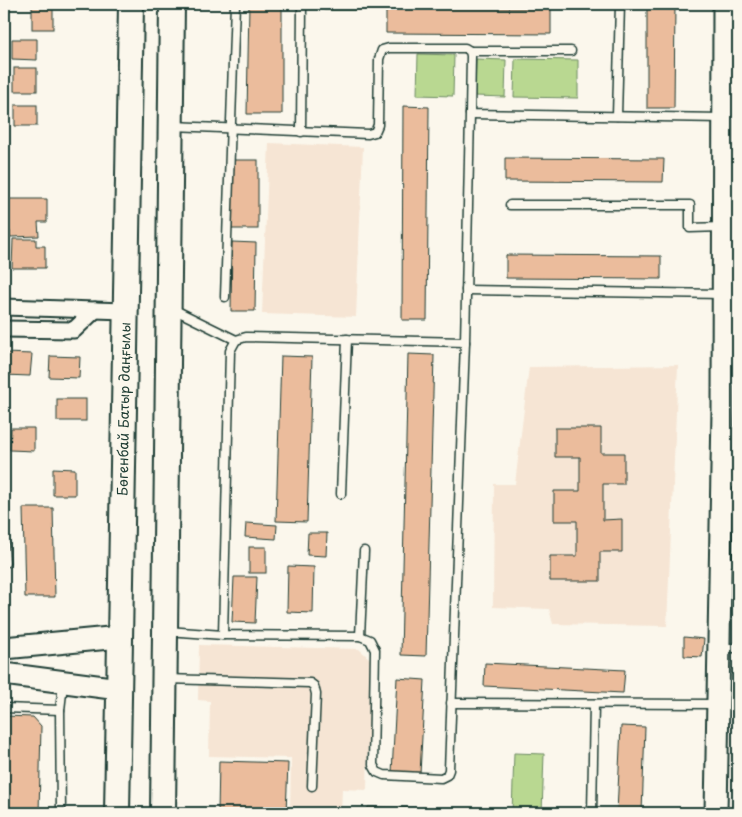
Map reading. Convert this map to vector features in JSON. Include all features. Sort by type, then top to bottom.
[{"type":"main road","name":"Бөгенбай Батыр даңғылы","points":[[117,813],[131,4]]},
{"type":"main road","points":[[163,813],[172,4]]},
{"type":"street","points":[[716,813],[719,704],[729,648],[730,562],[731,410],[723,294],[723,118],[727,87],[724,4]]},
{"type":"street","points":[[4,307],[126,311]]},
{"type":"street","points":[[4,329],[74,330],[95,310]]},
{"type":"street","points":[[4,648],[120,637]]},
{"type":"street","points":[[4,674],[119,689]]},
{"type":"lane","points":[[225,297],[235,4]]},
{"type":"lane","points":[[301,132],[302,4]]},
{"type":"lane","points":[[617,116],[620,4]]},
{"type":"lane","points":[[171,126],[368,134],[375,132],[378,125],[379,59],[382,50],[389,48],[465,48],[470,51],[570,51]]},
{"type":"lane","points":[[165,631],[223,635],[360,636],[370,640],[374,650],[373,765],[377,772],[384,775],[441,778],[447,775],[449,770],[452,703],[465,342],[470,51]]},
{"type":"lane","points":[[470,114],[723,118]]},
{"type":"lane","points":[[510,205],[690,205],[690,228],[724,227]]},
{"type":"lane","points":[[466,290],[723,294]]},
{"type":"lane","points":[[169,307],[236,340],[246,337],[465,342]]},
{"type":"lane","points":[[341,494],[347,339]]},
{"type":"lane","points":[[223,635],[230,351],[236,340]]},
{"type":"lane","points":[[4,544],[5,563]]},
{"type":"lane","points":[[360,636],[364,551]]},
{"type":"lane","points":[[164,680],[310,683],[314,686],[316,694],[312,786]]},
{"type":"lane","points":[[61,813],[60,710],[63,682]]},
{"type":"lane","points":[[452,703],[719,704]]},
{"type":"lane","points":[[592,813],[594,704]]},
{"type":"lane","points":[[4,708],[60,710]]},
{"type":"shaded area","points":[[269,143],[363,147],[356,317],[262,314]]},
{"type":"shaded area","points":[[678,365],[667,626],[553,624],[549,609],[493,607],[494,484],[515,484],[529,367]]},
{"type":"shaded area","points":[[199,645],[359,649],[370,659],[367,790],[342,789],[341,813],[290,813],[291,758],[209,756],[210,701],[198,700]]},
{"type":"green space","points":[[324,4],[356,4],[356,10],[324,10]]},
{"type":"green space","points":[[418,54],[454,55],[453,96],[417,95]]},
{"type":"green space","points":[[476,59],[506,60],[505,97],[475,96]]},
{"type":"green space","points":[[515,59],[578,60],[578,98],[514,97]]},
{"type":"green space","points":[[514,753],[544,754],[542,813],[512,813]]},
{"type":"building","points":[[249,4],[282,4],[282,114],[247,114]]},
{"type":"building","points":[[647,4],[675,4],[674,108],[647,108]]},
{"type":"building","points":[[32,5],[53,5],[53,29],[32,29]]},
{"type":"building","points":[[386,7],[551,8],[551,34],[386,33]]},
{"type":"building","points":[[12,39],[37,39],[37,60],[12,59]]},
{"type":"building","points":[[14,68],[37,68],[37,91],[14,91]]},
{"type":"building","points":[[15,105],[37,105],[37,126],[15,126]]},
{"type":"building","points":[[403,106],[429,107],[427,320],[402,320]]},
{"type":"building","points":[[505,158],[664,159],[663,182],[505,181]]},
{"type":"building","points":[[232,160],[258,160],[258,229],[232,229]]},
{"type":"building","points":[[4,199],[47,199],[47,222],[38,222],[39,236],[10,237],[10,231],[5,231]]},
{"type":"building","points":[[13,239],[36,239],[36,246],[45,246],[45,268],[12,268]]},
{"type":"building","points":[[232,242],[256,243],[255,311],[231,311]]},
{"type":"building","points":[[506,255],[661,256],[661,279],[506,278]]},
{"type":"building","points":[[4,353],[32,354],[30,376],[4,375]]},
{"type":"building","points":[[408,354],[434,355],[426,656],[401,655]]},
{"type":"building","points":[[50,356],[80,357],[79,378],[49,377]]},
{"type":"building","points":[[281,356],[312,357],[307,522],[276,521]]},
{"type":"building","points":[[57,399],[86,399],[86,421],[57,421]]},
{"type":"building","points":[[11,428],[34,428],[34,451],[10,450]]},
{"type":"building","points":[[555,428],[601,428],[601,453],[624,453],[624,484],[603,484],[603,520],[622,519],[622,552],[600,552],[600,581],[550,581],[550,556],[577,556],[577,521],[554,521],[554,491],[580,491],[580,457],[555,457]]},
{"type":"building","points":[[53,468],[75,469],[75,495],[53,495]]},
{"type":"building","points":[[23,508],[53,508],[55,597],[25,597]]},
{"type":"building","points":[[246,523],[277,525],[276,539],[245,537]]},
{"type":"building","points":[[308,533],[327,533],[326,556],[307,555]]},
{"type":"building","points":[[249,547],[266,547],[266,573],[249,573]]},
{"type":"building","points":[[288,566],[314,567],[313,613],[287,612]]},
{"type":"building","points":[[234,577],[257,577],[255,623],[232,622]]},
{"type":"building","points":[[684,637],[704,639],[702,657],[684,656]]},
{"type":"building","points":[[485,663],[625,670],[623,693],[484,686]]},
{"type":"building","points":[[397,678],[425,680],[420,774],[392,773]]},
{"type":"building","points":[[4,716],[33,717],[41,726],[39,813],[4,813]]},
{"type":"building","points":[[621,726],[645,727],[642,813],[617,813]]},
{"type":"building","points":[[219,761],[288,763],[286,813],[218,813]]},
{"type":"building","points":[[368,807],[497,809],[497,813],[367,813]]}]
